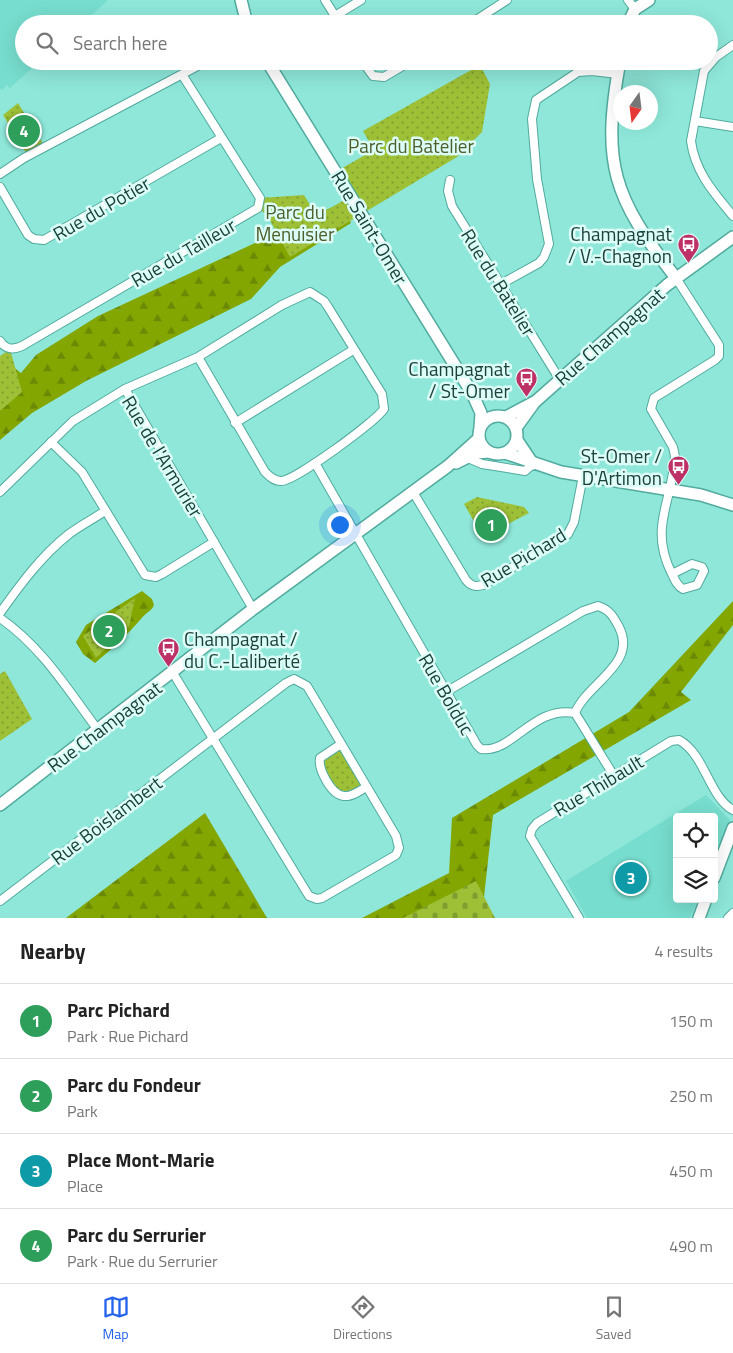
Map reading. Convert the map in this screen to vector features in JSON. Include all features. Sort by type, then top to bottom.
[{"type":"street","points":[[241,0],[244,15]]},
{"type":"street","points":[[325,0],[334,15]]},
{"type":"street","points":[[337,15],[361,0]]},
{"type":"street","points":[[484,15],[507,0]]},
{"type":"street","points":[[632,5],[649,0]]},
{"type":"street","points":[[718,56],[733,45]]},
{"type":"street","points":[[0,174],[24,158],[193,70]]},
{"type":"street","name":"Rue Saint-Omer","points":[[273,70],[472,393],[481,412],[479,433]]},
{"type":"street","points":[[368,70],[372,76],[384,77],[396,70]]},
{"type":"street","points":[[619,70],[612,143],[616,177],[634,219],[676,278],[719,345],[720,351],[715,360],[654,398],[651,403],[651,409],[673,447],[675,456],[660,541],[672,574]]},
{"type":"street","points":[[705,70],[691,141],[698,168],[704,180],[733,216]]},
{"type":"street","points":[[501,284],[544,257],[549,244],[537,179],[532,119],[536,100],[578,72],[592,71],[618,74]]},
{"type":"street","name":"Rue du Tailleur","points":[[0,341],[3,346],[10,349],[22,346],[258,208],[260,198],[220,138],[183,76]]},
{"type":"street","points":[[695,121],[733,127]]},
{"type":"street","name":"Rue du Potier","points":[[0,187],[28,235],[34,239],[44,240],[220,138]]},
{"type":"street","name":"Rue du Batelier","points":[[450,180],[448,190],[452,206],[560,380]]},
{"type":"street","name":"Rue Champagnat","points":[[506,417],[536,401],[676,278],[733,237]]},
{"type":"street","points":[[125,389],[198,357],[282,305],[310,292],[324,301],[382,394],[384,409],[370,423],[315,463],[286,480],[275,480],[265,472],[198,357]]},
{"type":"street","points":[[236,423],[353,350]]},
{"type":"street","name":"Rue de l'Armurier","points":[[0,492],[73,421],[125,389],[253,609]]},
{"type":"street","name":"Rue Saint-Omer","points":[[472,393],[493,416]]},
{"type":"street","name":"Rue Champagnat","points":[[516,434],[536,401]]},
{"type":"street","points":[[533,464],[506,417],[493,416],[488,418],[479,433],[484,449],[489,452],[505,453],[533,464],[584,476],[709,496],[733,505]]},
{"type":"street","name":"Rue Champagnat","points":[[0,805],[173,673],[253,609],[448,466],[479,433]]},
{"type":"street","points":[[505,453],[510,450],[516,434]]},
{"type":"street","points":[[51,442],[82,472],[141,570],[151,577],[162,574],[214,542]]},
{"type":"street","name":"Rue Champagnat","points":[[448,466],[476,453],[489,452]]},
{"type":"street","points":[[468,458],[482,464],[526,471],[533,464]]},
{"type":"street","name":"Rue Bolduc","points":[[315,463],[473,740],[481,749],[494,748],[543,717],[565,712],[575,713]]},
{"type":"street","name":"Rue Pichard","points":[[412,492],[466,580],[471,585],[477,587],[483,586],[568,534],[574,522],[584,476]]},
{"type":"street","points":[[0,613],[23,581],[56,546],[69,534],[105,511]]},
{"type":"street","points":[[446,692],[583,611],[598,606],[610,612],[623,636],[624,650],[610,671],[583,699],[575,713],[614,776]]},
{"type":"street","points":[[0,618],[20,632],[34,646],[98,730]]},
{"type":"street","points":[[173,673],[309,896],[316,900],[392,859],[399,848],[396,836],[341,744],[320,758],[319,764],[323,773],[334,791],[340,796],[347,797],[366,788]]},
{"type":"street","name":"Rue Boislambert","points":[[0,900],[286,683],[294,679],[307,686],[341,744]]},
{"type":"street","name":"Rue Thibault","points":[[579,918],[530,836],[532,829],[537,823],[671,741],[678,740],[691,750],[723,802],[733,810]]},
{"type":"street","points":[[718,867],[733,828]]},
{"type":"street","points":[[699,918],[705,903]]},
{"type":"street","points":[[728,918],[733,913]]},
{"type":"shaded area","points":[[0,0],[108,0],[92,15],[15,15],[15,70],[30,70],[10,88],[7,85],[2,90],[0,88]]},
{"type":"shaded area","points":[[706,795],[730,820],[718,848],[718,813],[677,813]]},
{"type":"shaded area","points":[[673,815],[673,903],[696,903],[690,918],[587,918],[566,881]]},
{"type":"green space","name":"Parc du Batelier","points":[[471,70],[483,70],[490,84],[482,132],[457,157],[290,257],[267,215],[258,208],[260,198],[304,195],[317,216],[351,196],[337,171],[374,150],[363,131]]},
{"type":"green space","points":[[18,103],[45,147],[28,156],[3,115]]},
{"type":"green space","points":[[341,203],[351,223],[280,267],[251,299],[86,381],[32,413],[0,440],[0,357],[21,373],[36,355],[98,316]]},
{"type":"green space","points":[[10,349],[22,392],[0,411],[0,356]]},
{"type":"green space","points":[[477,497],[524,507],[529,513],[483,537],[464,504]]},
{"type":"green space","points":[[142,591],[152,599],[154,605],[152,609],[95,663],[83,654],[76,642],[86,625]]},
{"type":"green space","points":[[135,598],[129,627],[96,658],[83,636]]},
{"type":"green space","points":[[733,601],[733,625],[681,692],[691,700],[493,815],[484,897],[448,918],[362,918],[449,873],[452,818],[629,712]]},
{"type":"green space","points":[[5,671],[32,719],[0,741],[0,674]]},
{"type":"green space","points":[[341,744],[366,787],[347,797],[329,783],[320,758]]},
{"type":"green space","points":[[205,813],[267,918],[66,918]]},
{"type":"green space","points":[[476,881],[495,918],[403,918]]},
{"type":"place","name":"Parc du Serrurier","points":[[24,131]]},
{"type":"place","name":"Champagnat / V.-Chagnon","points":[[688,263]]},
{"type":"place","name":"Champagnat / St-Omer","points":[[526,398]]},
{"type":"place","name":"St-Omer / D'Artimon","points":[[678,485]]},
{"type":"place","name":"Parc Pichard","points":[[491,525]]},
{"type":"place","name":"Parc du Fondeur","points":[[109,631]]},
{"type":"place","name":"Champagnat / du C.-Laliberté","points":[[168,668]]},
{"type":"place","name":"Place Mont-Marie","points":[[631,878]]},
{"type":"park label","name":"Parc du Menuisier","points":[[295,222]]}]
